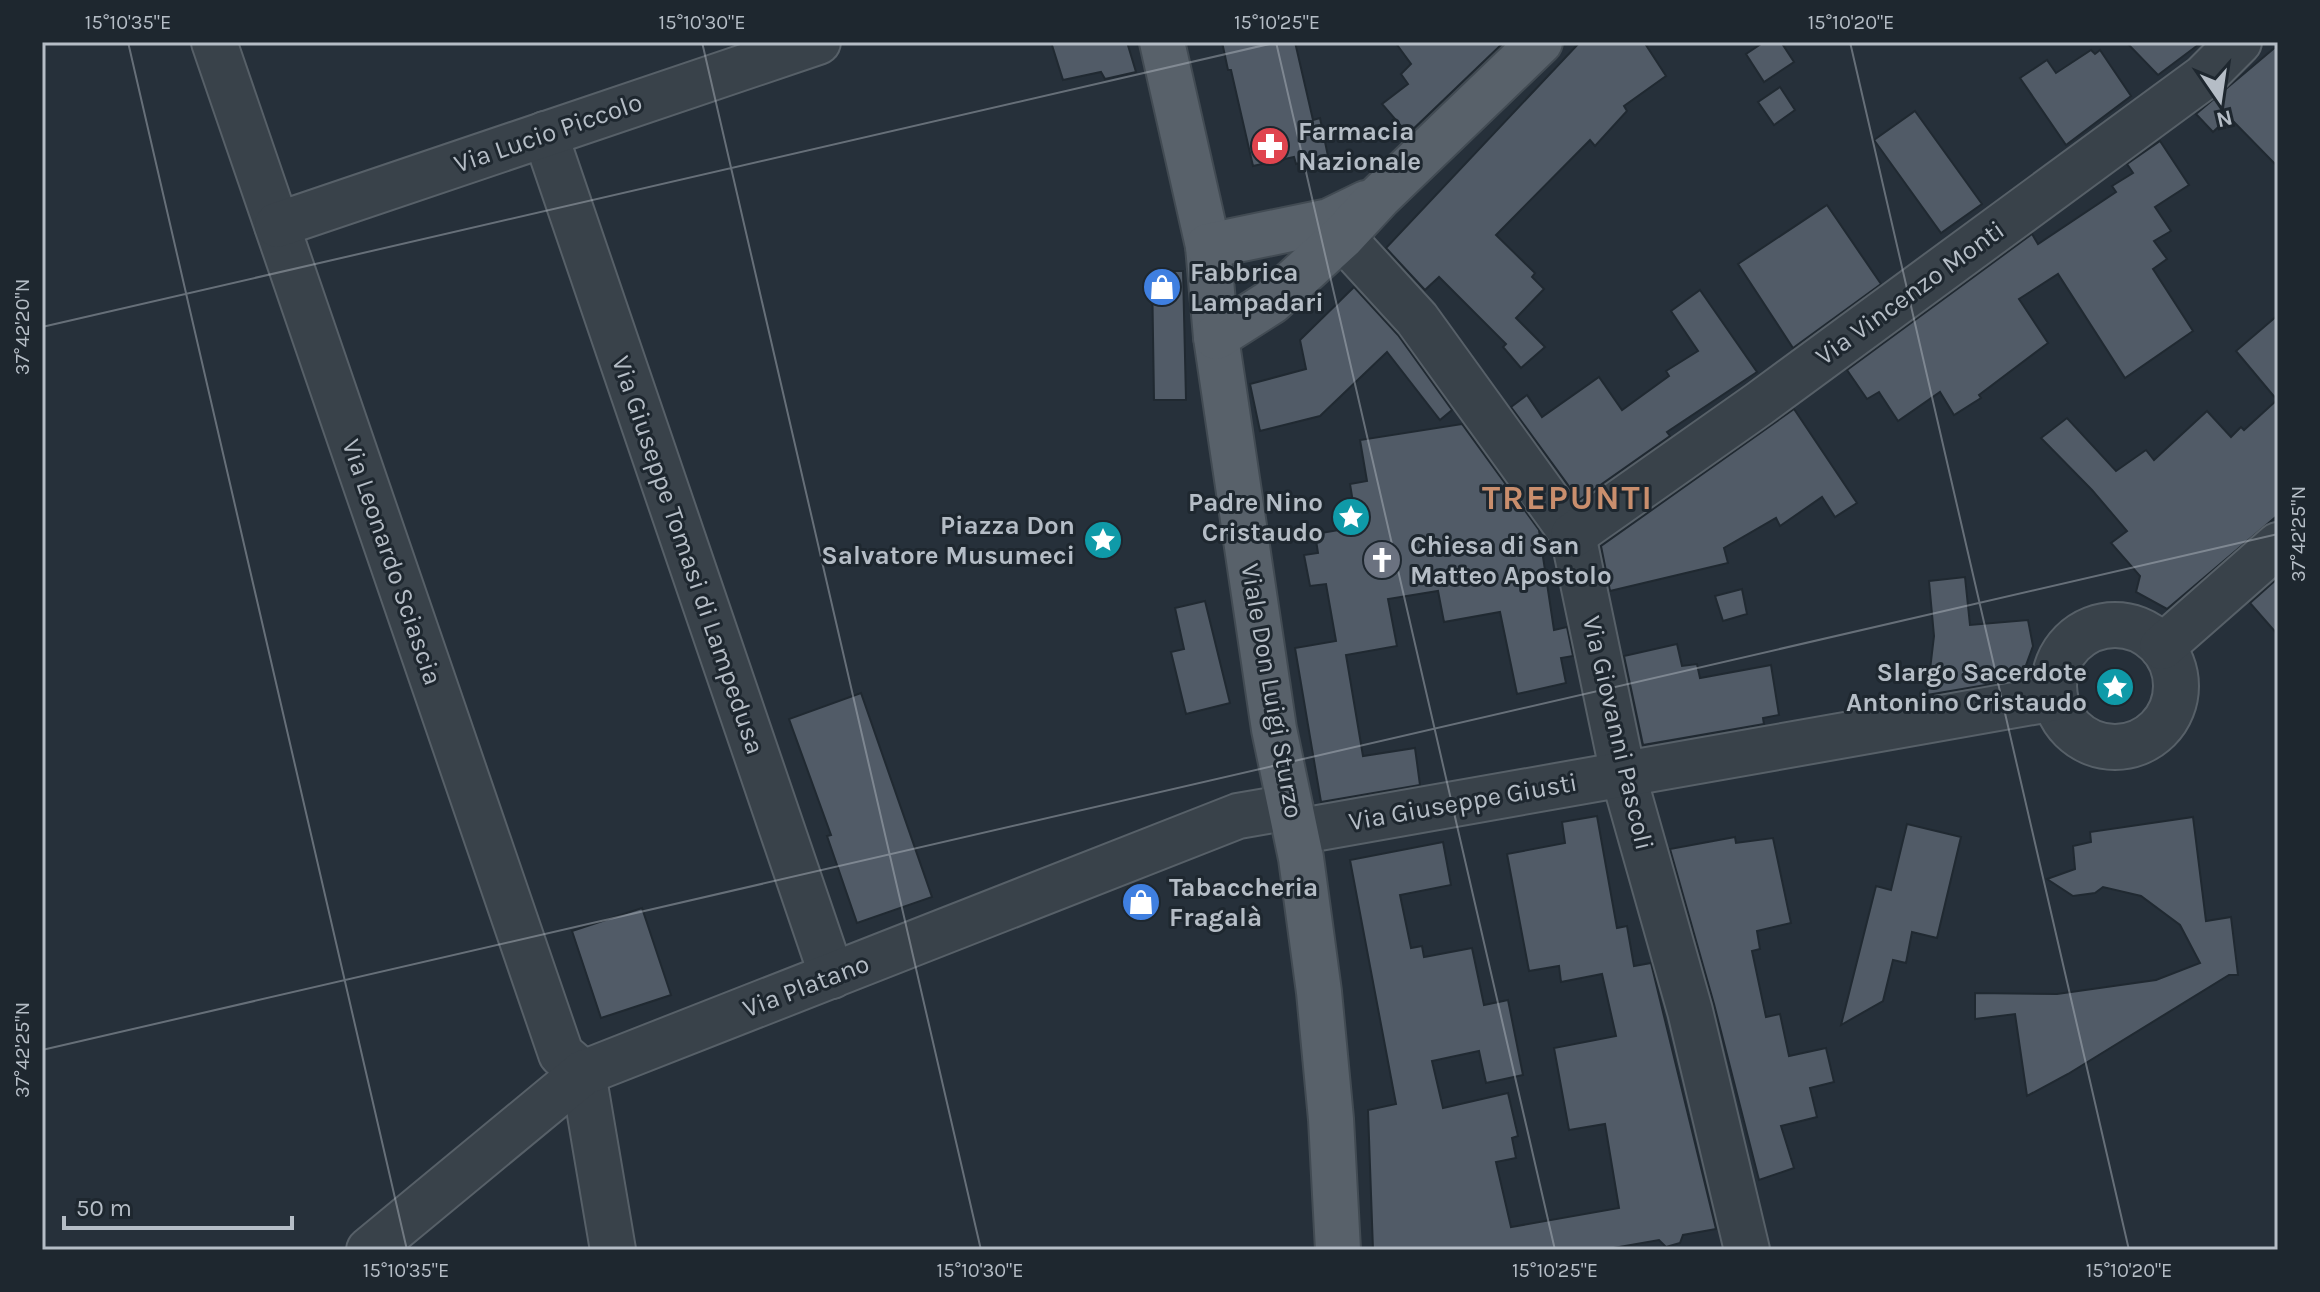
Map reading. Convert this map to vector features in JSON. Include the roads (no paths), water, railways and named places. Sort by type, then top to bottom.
[{"type":"main road","name":"Viale Don Luigi Sturzo","points":[[1162,42],[1208,246],[1216,337],[1271,714],[1293,820],[1321,1008],[1338,1250]]},
{"type":"main road","points":[[1216,337],[1271,302],[1342,237],[1379,197],[1540,42]]},
{"type":"main road","points":[[1208,246],[1329,221],[1379,197]]},
{"type":"street","name":"Via Leonardo Sciascia","points":[[214,42],[561,1054],[583,1073]]},
{"type":"street","name":"Via Lucio Piccolo","points":[[277,225],[818,42]]},
{"type":"street","name":"Via Vincenzo Monti","points":[[1573,535],[1759,404],[2204,77],[2239,42]]},
{"type":"street","name":"Via Giuseppe Tomasi di Lampedusa","points":[[545,134],[832,976]]},
{"type":"street","name":"Via Giovanni Pascoli","points":[[1342,237],[1417,319],[1573,535],[1623,774],[1690,1011],[1747,1250]]},
{"type":"street","points":[[2162,647],[2278,545]]},
{"type":"street","points":[[2120,626],[2149,636],[2162,647],[2175,674],[2176,691],[2166,720],[2155,733],[2141,742],[2110,747],[2081,737],[2068,726],[2055,698],[2057,666],[2075,640],[2103,627],[2120,626]]},
{"type":"street","name":"Via Giuseppe Giusti","points":[[1293,820],[1623,774],[2055,698]]},
{"type":"street","name":"Via Platano","points":[[369,1250],[583,1073],[1238,816],[1293,820]]},
{"type":"street","points":[[583,1073],[613,1250]]},
{"type":"place","name":"Farmacia Nazionale","points":[[1270,146]]},
{"type":"place","name":"Fabbrica Lampadari","points":[[1162,287]]},
{"type":"place","name":"Padre Nino Cristaudo","points":[[1351,517]]},
{"type":"place","name":"Piazza Don Salvatore Musumeci","points":[[1103,540]]},
{"type":"place","name":"Chiesa di San Matteo Apostolo","points":[[1382,560]]},
{"type":"place","name":"Slargo Sacerdote Antonino Cristaudo","points":[[2115,687]]},
{"type":"place","name":"Tabaccheria Fragalà","points":[[1141,902]]},
{"type":"district","name":"TREPUNTI","points":[[1568,498]]}]
